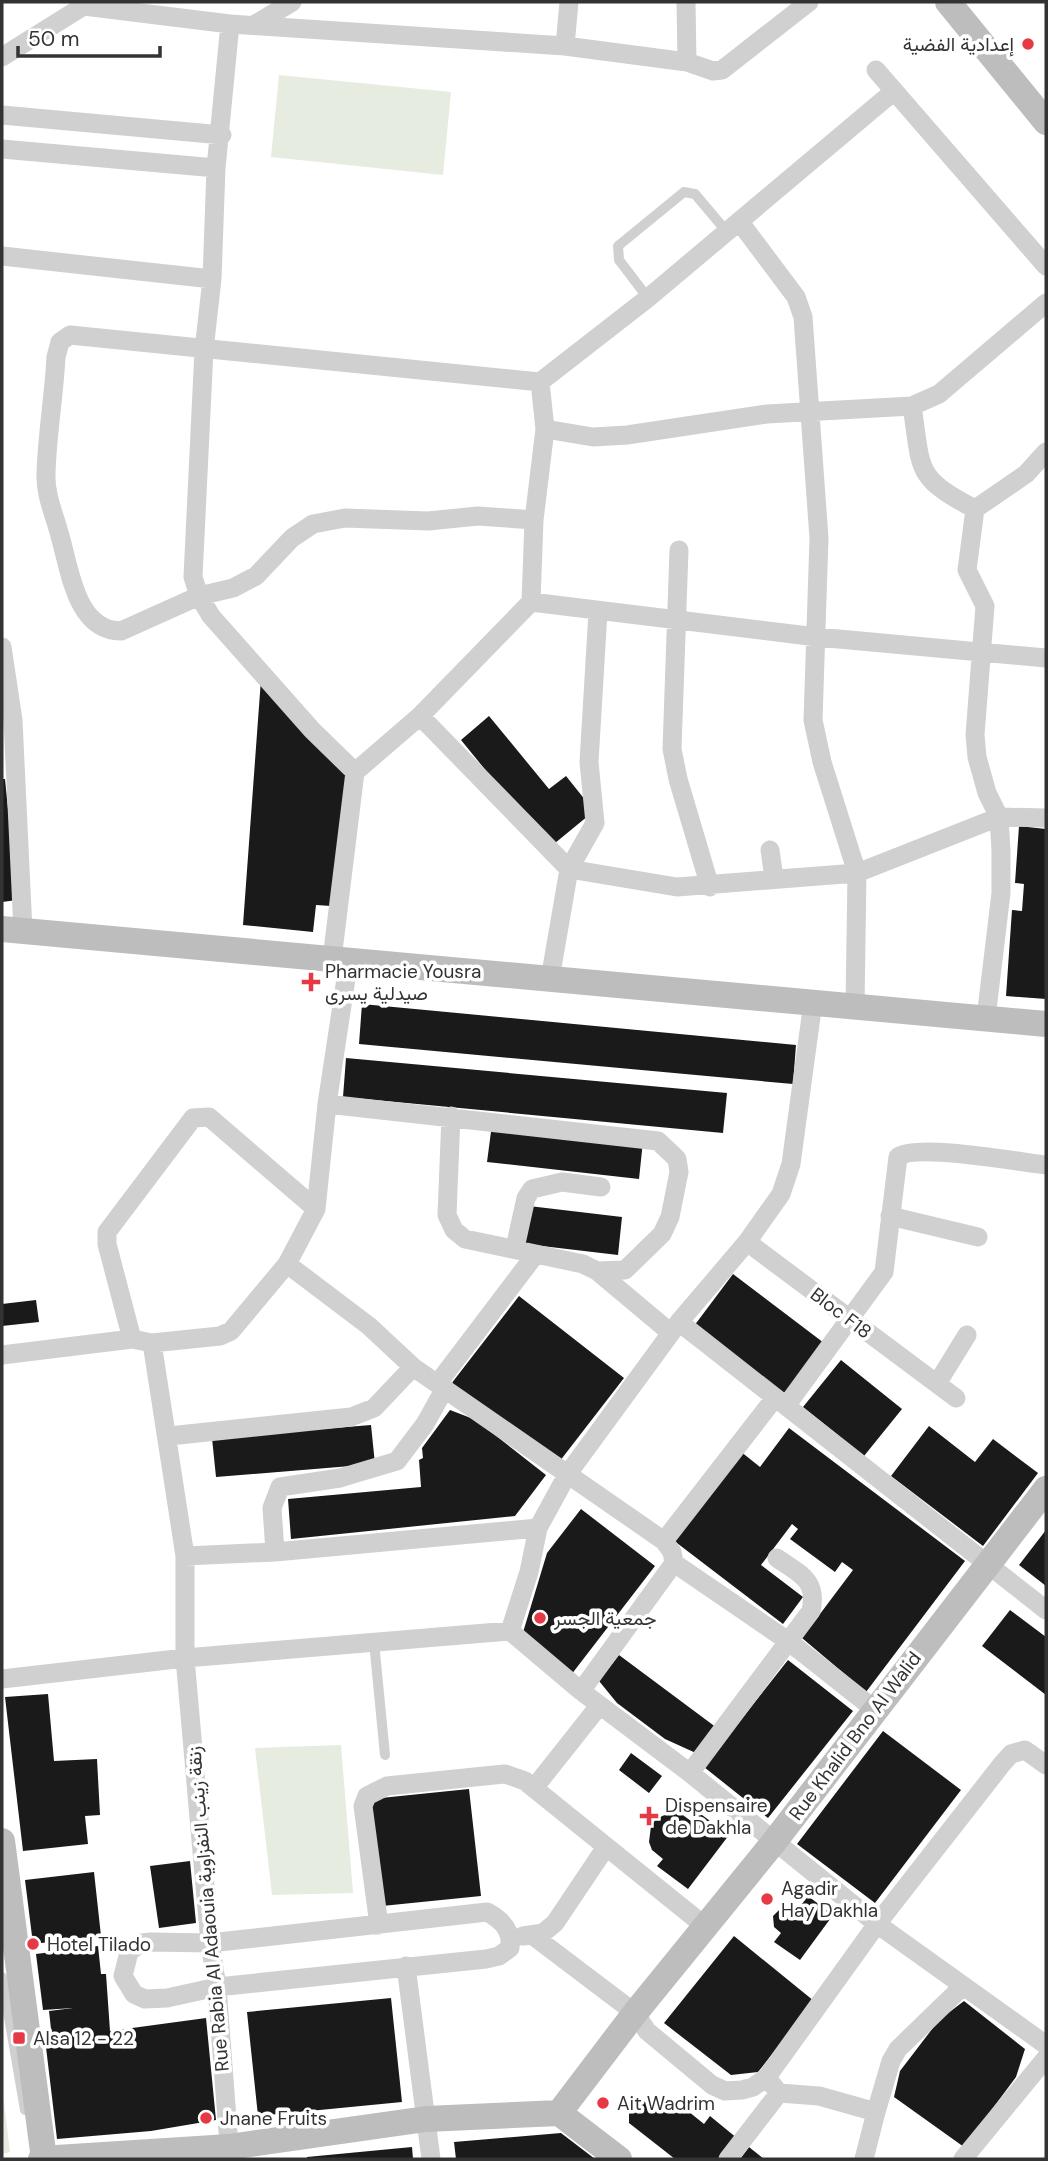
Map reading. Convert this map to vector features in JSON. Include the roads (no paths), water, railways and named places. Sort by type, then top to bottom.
[{"type":"street","points":[[254,25],[292,2]]},
{"type":"street","points":[[565,46],[569,2]]},
{"type":"street","points":[[686,2],[687,62]]},
{"type":"street","points":[[2,57],[87,4],[230,24],[565,46],[687,62],[713,71],[722,70],[809,2]]},
{"type":"street","points":[[948,2],[1046,122]]},
{"type":"street","points":[[230,24],[222,135],[216,168],[212,279],[204,350],[192,565],[199,596],[211,616],[312,730],[355,772]]},
{"type":"street","points":[[876,70],[1046,267]]},
{"type":"street","points":[[534,520],[478,516],[428,521],[345,518],[313,524],[292,538],[256,576],[233,588],[199,596],[121,631],[107,631],[94,622],[84,609],[68,570],[46,476],[56,357],[60,342],[70,335],[540,382],[648,298],[893,92]]},
{"type":"street","points":[[2,115],[222,135]]},
{"type":"street","points":[[2,149],[216,168]]},
{"type":"street","points":[[733,226],[801,307],[820,538],[813,720],[816,739],[857,873],[855,1006]]},
{"type":"street","points":[[2,256],[212,279]]},
{"type":"street","points":[[545,429],[593,437],[627,435],[767,414],[912,406],[939,394],[1046,303]]},
{"type":"street","points":[[2,1355],[132,1339],[152,1343],[220,1336],[231,1331],[287,1264],[316,1209],[341,959],[355,772],[420,716],[531,603],[534,520],[545,429],[540,382]]},
{"type":"street","points":[[912,406],[922,470],[939,490],[975,509]]},
{"type":"street","points":[[986,1018],[1001,893],[999,817],[987,793],[977,757],[980,652],[985,604],[968,577],[967,570],[975,509],[1026,474],[1046,452]]},
{"type":"street","points":[[679,550],[674,761],[710,887]]},
{"type":"street","points":[[531,603],[817,637],[1046,658]]},
{"type":"street","points":[[550,979],[569,869],[595,823],[589,762],[598,612]]},
{"type":"street","points":[[2,647],[13,720],[12,930],[1046,1024]]},
{"type":"street","points":[[420,716],[569,869],[677,887],[710,887],[774,878],[857,873],[999,817],[1046,818]]},
{"type":"street","points":[[770,850],[774,878]]},
{"type":"street","points":[[510,1631],[529,1572],[538,1528],[567,1475],[675,1327],[747,1242],[772,1208],[786,1181],[813,1002]]},
{"type":"street","points":[[327,1104],[657,1141],[668,1148],[677,1159],[679,1172],[670,1217],[662,1234],[625,1270],[597,1270]]},
{"type":"street","points":[[451,1116],[447,1215],[454,1230],[465,1239],[515,1248],[535,1255],[583,1264],[597,1270],[780,1402],[1046,1611]]},
{"type":"street","points":[[132,1339],[107,1244],[107,1232],[193,1118],[209,1117],[316,1209]]},
{"type":"street","points":[[664,1541],[850,1321],[884,1272],[895,1161],[904,1152],[931,1152],[1046,1165]]},
{"type":"street","points":[[515,1248],[526,1198],[532,1189],[562,1182],[601,1187]]},
{"type":"street","points":[[890,1216],[978,1237]]},
{"type":"street","name":"Bloc F18","points":[[747,1242],[956,1398]]},
{"type":"street","points":[[275,1552],[272,1508],[280,1487],[340,1478],[403,1457],[425,1424],[441,1386],[535,1255]]},
{"type":"street","points":[[287,1264],[369,1326],[413,1367],[664,1541],[672,1552],[674,1563],[788,1641],[874,1709]]},
{"type":"street","points":[[938,1382],[967,1335]]},
{"type":"street","name":"Rue Rabia Al Adaouia زنقة زينب النفزاوية","points":[[152,1343],[169,1436],[185,1556],[185,1658],[230,2153]]},
{"type":"street","points":[[169,1436],[351,1417],[374,1408],[413,1367]]},
{"type":"street","name":"Rue Khalid Bno Al Walid","points":[[559,2113],[635,2012],[774,1842],[1046,1489]]},
{"type":"street","points":[[185,1556],[275,1552],[538,1528]]},
{"type":"street","points":[[690,1773],[811,1611],[814,1596],[804,1578],[777,1558]]},
{"type":"street","points":[[581,1691],[674,1563]]},
{"type":"street","points":[[2,1674],[510,1631],[599,1706],[690,1773],[877,1924],[1046,2045]]},
{"type":"street","points":[[534,1788],[599,1706]]},
{"type":"street","points":[[728,2159],[877,1924],[1012,1754],[1025,1750],[1046,1765]]},
{"type":"street","points":[[379,1925],[363,1806],[367,1796],[387,1786],[505,1774],[526,1781],[706,1927]]},
{"type":"street","points":[[2,1841],[43,2159],[230,2153],[426,2119],[559,2113],[619,2159]]},
{"type":"street","points":[[511,1938],[543,1933],[555,1923],[606,1847]]},
{"type":"street","points":[[487,1912],[500,1919],[511,1938],[510,1948],[499,1956],[448,1965],[406,1966],[217,1987],[167,1998],[145,1998],[129,1990],[123,1976],[129,1952],[141,1943],[210,1943],[379,1925],[487,1912]]},
{"type":"street","points":[[532,1935],[635,2012],[647,2031],[712,2085],[725,2091],[773,2085],[876,2112]]},
{"type":"street","points":[[406,1966],[431,2159]]},
{"type":"street","points":[[864,2159],[891,2061],[898,2049],[963,1986]]},
{"type":"street","points":[[963,2159],[1046,2058]]},
{"type":"lane","points":[[648,298],[619,260],[618,246],[684,192],[695,194],[733,226]]},
{"type":"lane","points":[[374,1642],[385,1755]]},
{"type":"lane","points":[[2,1977],[26,2118]]},
{"type":"lane","points":[[28,2131],[32,2159]]},
{"type":"place","name":"إعدادية الفضية","points":[[1028,44]]},
{"type":"place","name":"Pharmacie Yousra صيدلية يسرى","points":[[311,982]]},
{"type":"place","name":"جمعية الجسر","points":[[540,1618]]},
{"type":"place","name":"Dispensaire de Dakhla","points":[[649,1816]]},
{"type":"place","name":"Agadir Hay Dakhla","points":[[767,1899]]},
{"type":"place","name":"Hotel Tilado","points":[[33,1944]]},
{"type":"place","name":"Alsa 12 - 22","points":[[19,2038]]},
{"type":"place","name":"Ait Wadrim","points":[[603,2103]]},
{"type":"place","name":"Jnane Fruits","points":[[206,2118]]}]
